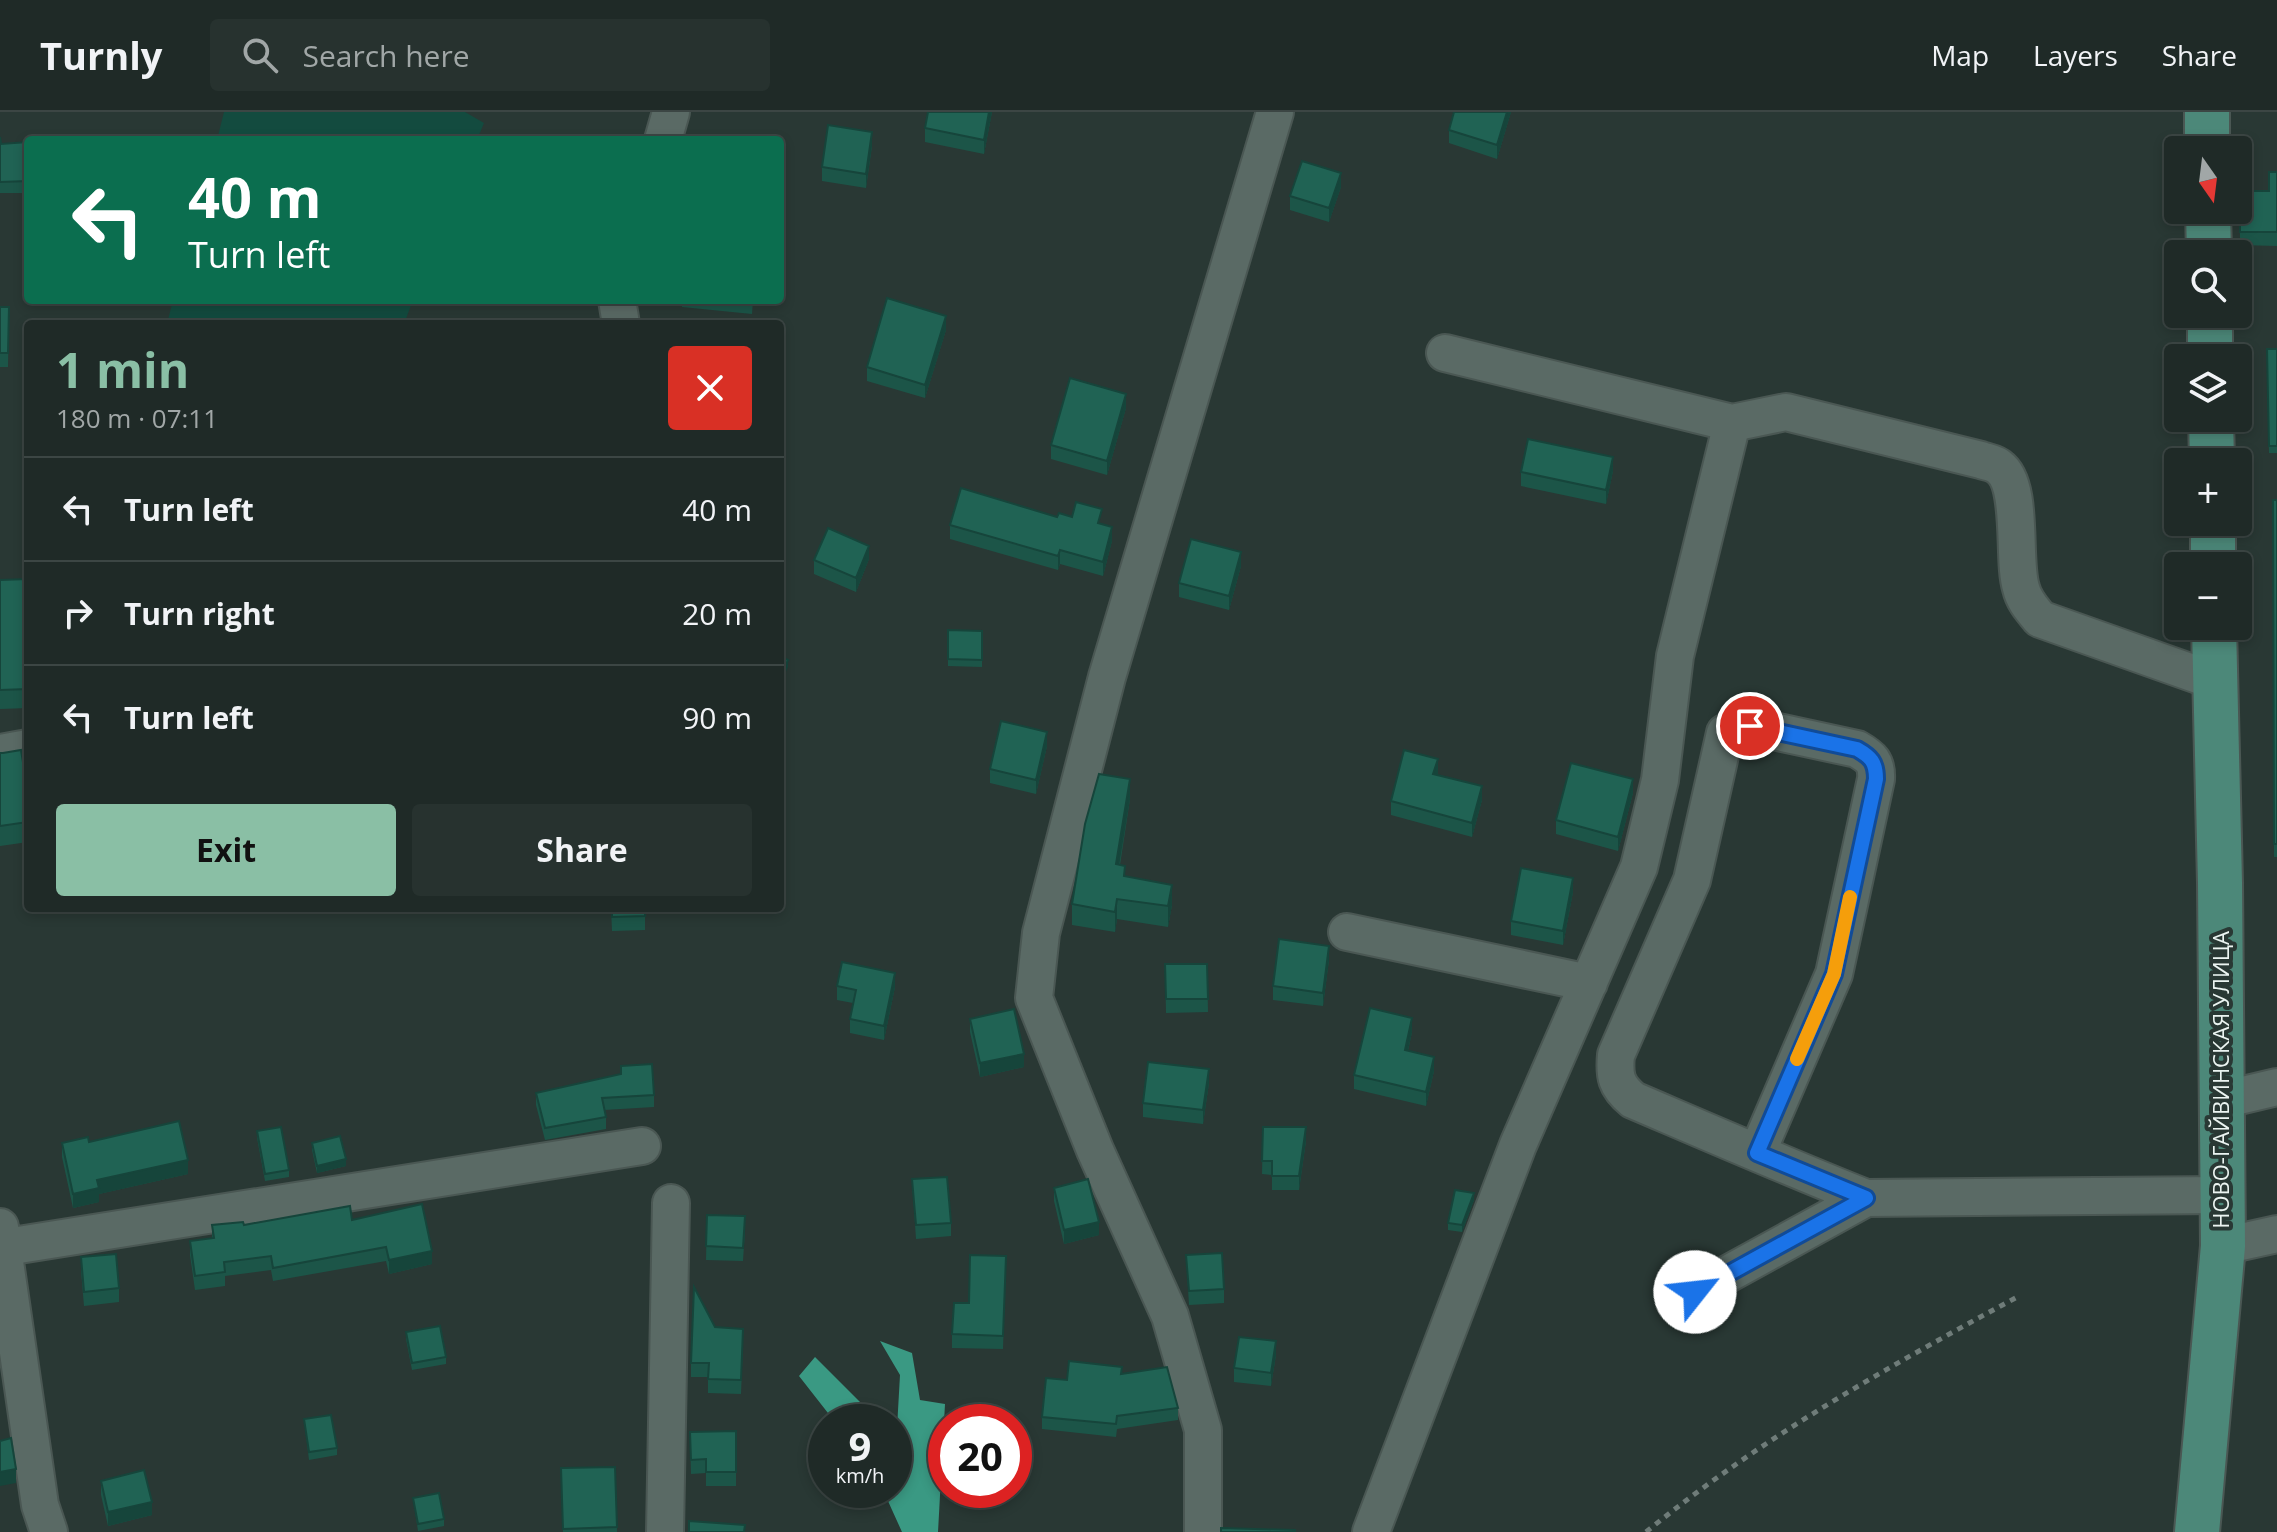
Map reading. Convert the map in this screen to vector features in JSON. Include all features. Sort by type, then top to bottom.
[{"type":"main road","points":[[2207,112],[2207,136]]},
{"type":"main road","name":"НОВО-ГАЙВИНСКАЯ УЛИЦА","points":[[2197,1532],[2223,1246],[2214,640]]},
{"type":"street","points":[[664,136],[671,112]]},
{"type":"street","points":[[1203,1532],[1203,1430],[1170,1316],[1095,1150],[1034,998],[1041,933],[1107,677],[1275,112]]},
{"type":"street","points":[[1445,353],[1732,423],[1786,412],[1999,466],[2008,478],[2012,496],[2020,585],[2026,603],[2040,619],[2215,681]]},
{"type":"street","points":[[1371,1532],[1518,1145],[1639,867],[1660,780],[1675,656],[1732,423]]},
{"type":"street","points":[[1757,1153],[1834,974],[1876,779],[1876,766],[1870,756],[1857,749],[1750,726],[1735,727],[1725,733],[1692,880],[1616,1055],[1614,1075],[1619,1089],[1633,1100],[1757,1153],[1866,1198],[2222,1195]]},
{"type":"street","points":[[0,753],[24,749]]},
{"type":"street","points":[[1347,932],[1589,983]]},
{"type":"street","points":[[2222,1100],[2277,1087]]},
{"type":"street","points":[[49,1532],[40,1505],[2,1241],[642,1146]]},
{"type":"street","points":[[1695,1292],[1866,1198]]},
{"type":"street","points":[[665,1532],[671,1203]]},
{"type":"street","points":[[2223,1246],[2277,1234]]},
{"type":"path","points":[[1646,1532],[1706,1484],[1802,1419],[1902,1359],[2019,1296]]},
{"type":"shaded area","points":[[224,112],[465,112],[484,123],[479,136],[218,136]]},
{"type":"shaded area","points":[[172,304],[412,304],[406,320],[168,320]]},
{"type":"shaded area","points":[[880,1341],[912,1353],[920,1400],[945,1404],[928,1404],[928,1508],[939,1508],[938,1532],[902,1532],[891,1508],[912,1508],[912,1404],[898,1404],[900,1375]]},
{"type":"shaded area","points":[[815,1357],[862,1404],[821,1404],[799,1376]]},
{"type":"building","points":[[928,112],[989,112],[984,140],[925,128]]},
{"type":"building","points":[[1454,112],[1507,112],[1497,145],[1449,130]]},
{"type":"building","points":[[828,125],[872,132],[866,174],[822,167]]},
{"type":"building","points":[[0,137],[1,144],[24,142],[24,181],[0,182]]},
{"type":"building","points":[[1302,161],[1341,173],[1329,208],[1290,196]]},
{"type":"building","points":[[2269,172],[2277,172],[2277,232],[2240,232],[2240,224],[2252,224],[2252,191],[2269,191]]},
{"type":"building","points":[[887,298],[946,316],[925,385],[867,367]]},
{"type":"building","points":[[0,307],[9,307],[8,353],[0,353]]},
{"type":"building","points":[[2267,349],[2277,349],[2277,446],[2269,446]]},
{"type":"building","points":[[1070,378],[1126,394],[1107,461],[1051,445]]},
{"type":"building","points":[[1528,439],[1613,457],[1606,490],[1521,472]]},
{"type":"building","points":[[961,488],[1057,517],[1059,513],[1072,517],[1076,502],[1102,509],[1098,523],[1112,527],[1103,562],[1060,550],[1058,556],[950,525]]},
{"type":"building","points":[[2273,500],[2277,500],[2277,844],[2274,844]]},
{"type":"building","points":[[828,528],[869,546],[856,578],[814,560]]},
{"type":"building","points":[[1191,539],[1241,552],[1229,596],[1179,583]]},
{"type":"building","points":[[24,579],[24,689],[0,690],[0,580]]},
{"type":"building","points":[[948,630],[982,631],[982,660],[948,659]]},
{"type":"building","points":[[1001,721],[1047,732],[1036,780],[990,769]]},
{"type":"building","points":[[21,750],[24,823],[0,826],[0,753]]},
{"type":"building","points":[[1404,750],[1438,759],[1433,774],[1482,786],[1472,823],[1391,801]]},
{"type":"building","points":[[1571,763],[1633,779],[1618,837],[1556,820]]},
{"type":"building","points":[[1099,774],[1130,779],[1116,864],[1125,866],[1124,876],[1172,885],[1168,906],[1117,899],[1115,912],[1072,904],[1085,824]]},
{"type":"building","points":[[1521,868],[1573,878],[1563,931],[1511,921]]},
{"type":"building","points":[[612,912],[645,912],[645,916],[612,917]]},
{"type":"building","points":[[1279,939],[1329,946],[1323,993],[1273,986]]},
{"type":"building","points":[[842,962],[895,973],[884,1026],[850,1019],[856,990],[837,986]]},
{"type":"building","points":[[1165,964],[1207,964],[1208,999],[1166,999]]},
{"type":"building","points":[[1370,1008],[1412,1018],[1405,1050],[1434,1057],[1426,1092],[1354,1075]]},
{"type":"building","points":[[1014,1009],[1024,1054],[980,1063],[970,1019]]},
{"type":"building","points":[[1148,1062],[1209,1069],[1203,1110],[1143,1103]]},
{"type":"building","points":[[652,1064],[654,1095],[602,1098],[606,1117],[545,1128],[536,1093],[621,1074],[621,1066]]},
{"type":"building","points":[[179,1121],[188,1160],[97,1180],[99,1188],[73,1194],[62,1143],[88,1137],[89,1142]]},
{"type":"building","points":[[281,1127],[289,1170],[265,1174],[257,1131]]},
{"type":"building","points":[[1263,1127],[1306,1127],[1299,1176],[1272,1176],[1272,1161],[1262,1161]]},
{"type":"building","points":[[340,1136],[346,1159],[317,1166],[312,1143]]},
{"type":"building","points":[[947,1177],[951,1223],[916,1225],[912,1179]]},
{"type":"building","points":[[1088,1179],[1099,1222],[1064,1230],[1054,1188]]},
{"type":"building","points":[[1455,1190],[1474,1193],[1462,1225],[1448,1223]]},
{"type":"building","points":[[422,1204],[432,1251],[389,1260],[386,1247],[273,1268],[271,1256],[224,1262],[225,1272],[195,1276],[190,1241],[214,1238],[212,1225],[243,1222],[244,1225],[350,1206],[352,1220]]},
{"type":"building","points":[[707,1215],[745,1216],[743,1248],[706,1246]]},
{"type":"building","points":[[1222,1253],[1224,1289],[1189,1291],[1186,1255]]},
{"type":"building","points":[[116,1254],[119,1288],[84,1292],[81,1257]]},
{"type":"building","points":[[970,1255],[1006,1256],[1003,1336],[952,1334],[954,1303],[969,1303]]},
{"type":"building","points":[[694,1287],[715,1327],[743,1329],[741,1380],[708,1379],[709,1363],[691,1363]]},
{"type":"building","points":[[440,1326],[446,1357],[412,1363],[406,1332]]},
{"type":"building","points":[[1239,1337],[1276,1341],[1271,1373],[1234,1368]]},
{"type":"building","points":[[1069,1361],[1122,1367],[1121,1374],[1167,1367],[1178,1408],[1117,1416],[1116,1424],[1042,1417],[1046,1378],[1067,1380]]},
{"type":"building","points":[[331,1415],[337,1448],[309,1452],[304,1419]]},
{"type":"building","points":[[736,1431],[736,1472],[706,1472],[706,1459],[691,1460],[690,1432]]},
{"type":"building","points":[[11,1438],[16,1469],[0,1472],[0,1441]]},
{"type":"building","points":[[615,1467],[617,1527],[563,1529],[561,1468]]},
{"type":"building","points":[[144,1470],[152,1502],[108,1512],[101,1481]]},
{"type":"building","points":[[439,1493],[444,1519],[418,1524],[413,1498]]},
{"type":"building","points":[[689,1521],[745,1525],[744,1532],[689,1532]]},
{"type":"building","points":[[1221,1528],[1295,1530],[1295,1532],[1221,1532]]},
{"type":"slow traffic","points":[[1797,1059],[1834,974],[1850,897]]},
{"type":"route","points":[[1695,1292],[1866,1198],[1757,1153],[1834,974],[1876,779],[1876,766],[1870,756],[1857,749],[1750,726]]}]
